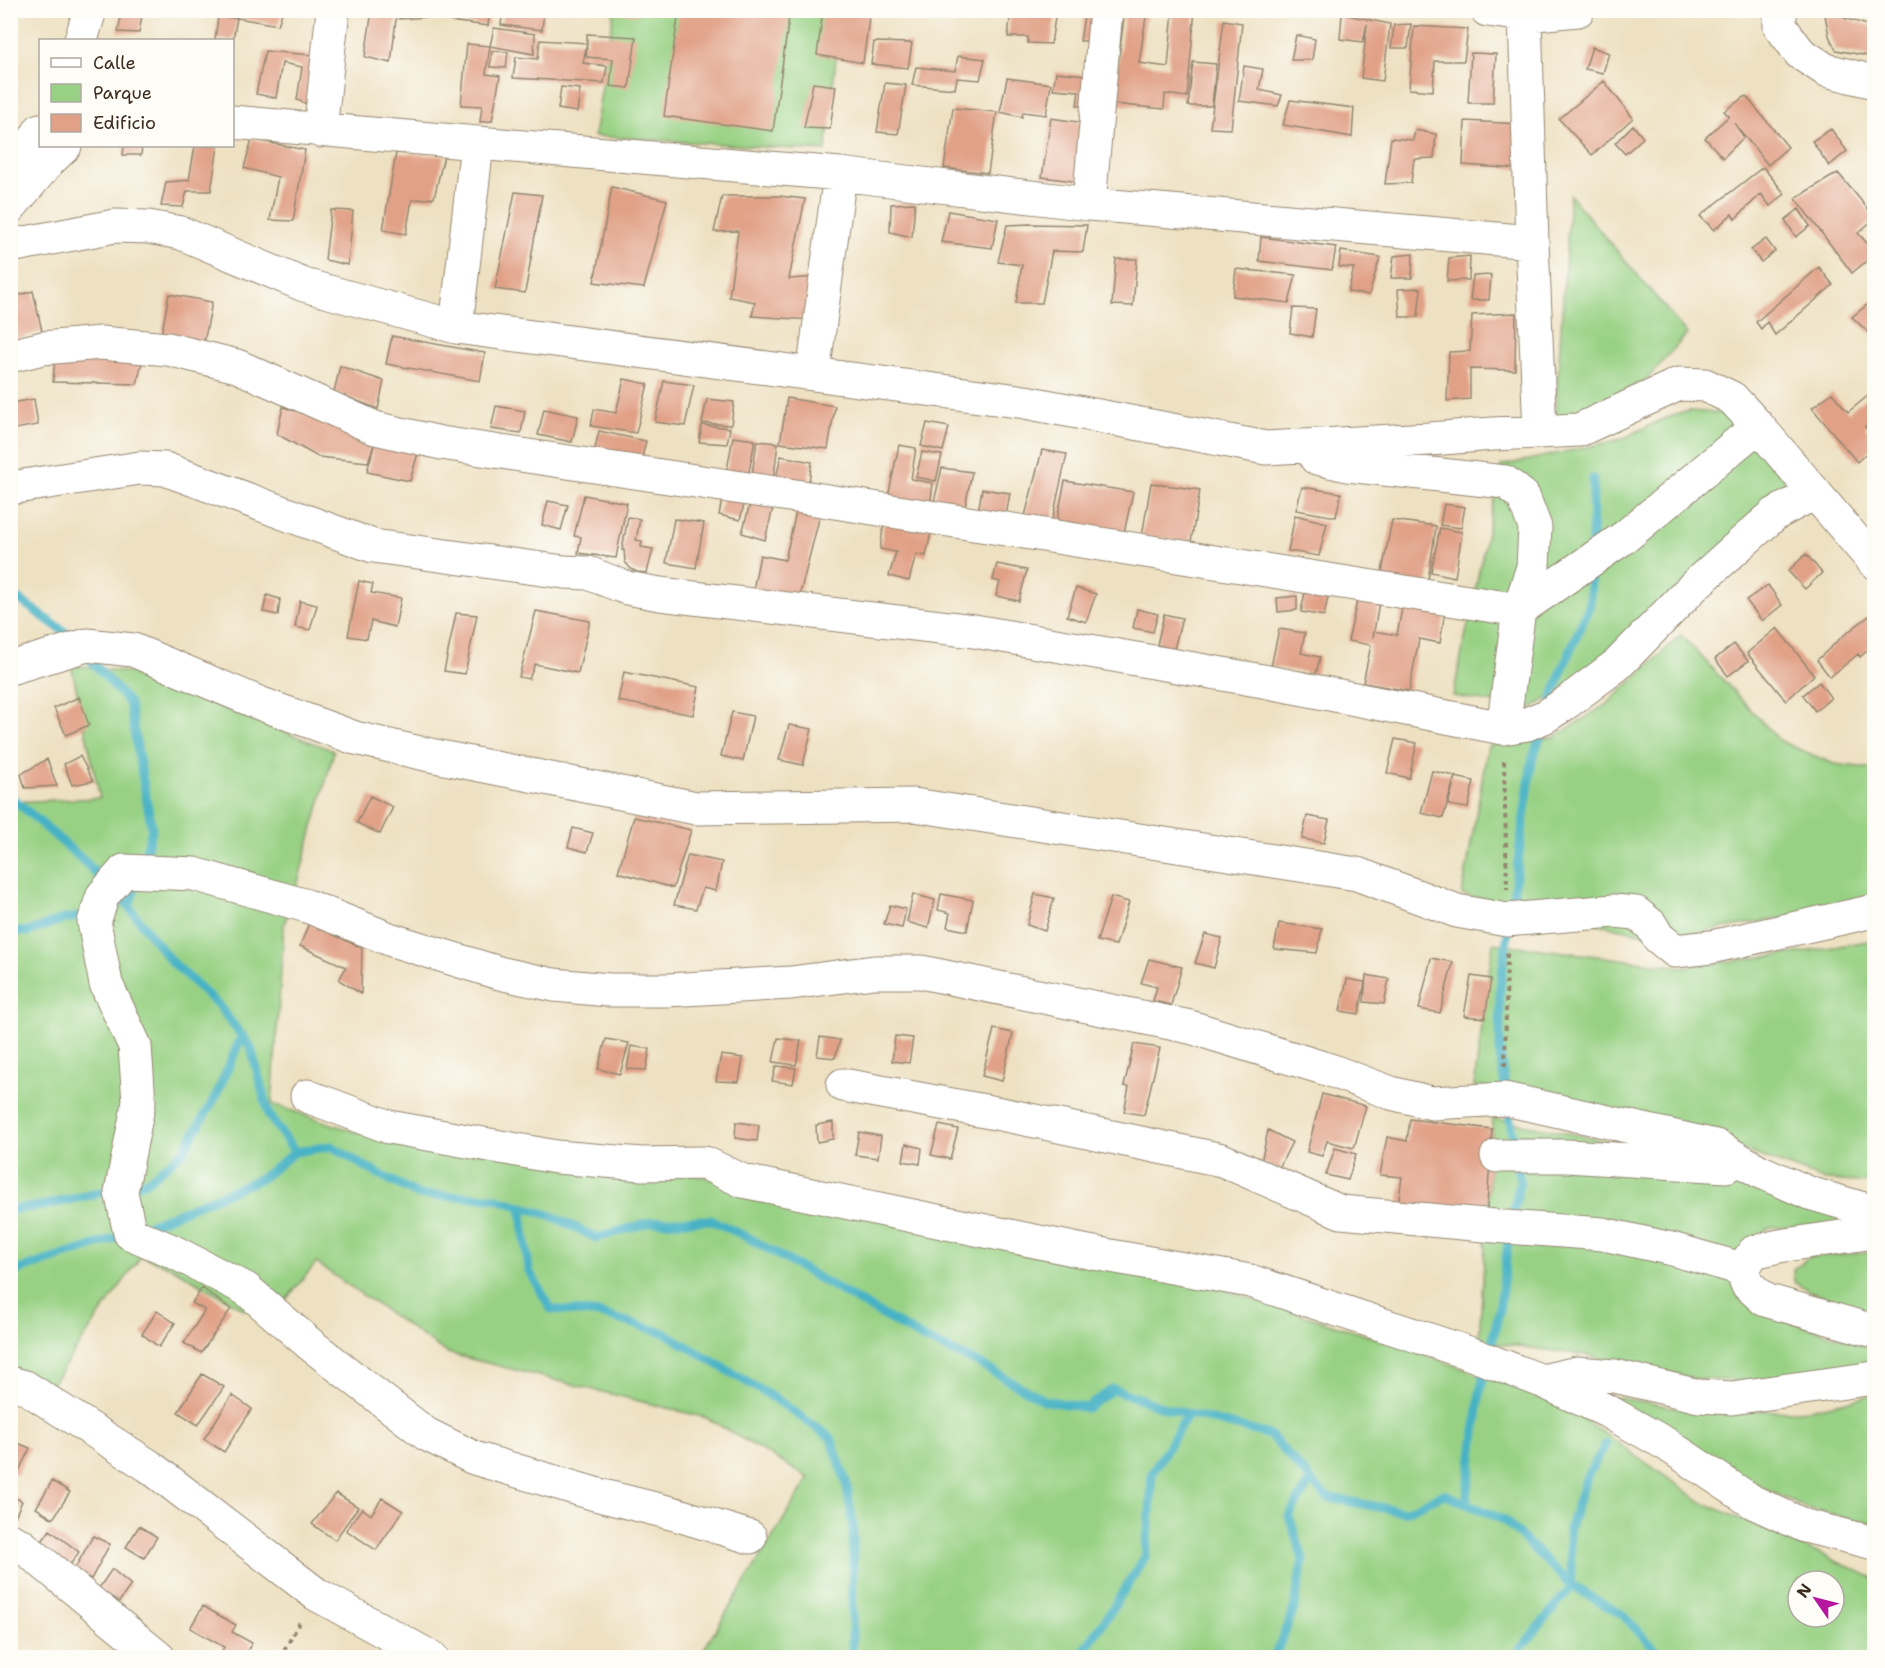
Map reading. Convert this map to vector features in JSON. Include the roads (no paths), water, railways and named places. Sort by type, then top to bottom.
[{"type":"street","points":[[81,39],[90,10]]},
{"type":"street","points":[[320,131],[333,10]]},
{"type":"street","points":[[1089,204],[1106,10]]},
{"type":"street","points":[[1487,10],[1525,15],[1578,10]]},
{"type":"street","points":[[1780,10],[1780,26],[1800,53],[1826,70],[1875,82]]},
{"type":"street","points":[[1525,15],[1540,432]]},
{"type":"street","points":[[234,122],[840,174],[1089,204],[1532,242]]},
{"type":"street","points":[[10,181],[26,143]]},
{"type":"street","points":[[456,327],[477,144]]},
{"type":"street","points":[[10,207],[48,162],[64,147]]},
{"type":"street","points":[[813,374],[840,174]]},
{"type":"street","points":[[10,246],[115,226],[148,227],[181,233],[304,285],[456,327],[1025,402],[1347,465],[1505,482],[1523,496],[1535,527],[1533,567],[1519,610],[1503,728]]},
{"type":"street","points":[[10,356],[43,348],[101,343],[168,349],[237,366],[375,428],[441,443],[809,498],[1519,610],[1626,536],[1758,426]]},
{"type":"street","points":[[1266,448],[1579,430],[1679,384],[1705,385],[1732,398],[1875,562]]},
{"type":"street","points":[[10,488],[140,468],[165,469],[374,546],[564,572],[588,573],[627,588],[660,594],[974,631],[1263,681],[1503,728],[1527,724],[1546,716],[1592,684],[1618,664],[1696,584],[1775,514],[1814,493]]},
{"type":"street","points":[[10,668],[87,645],[133,650],[259,703],[355,738],[696,808],[914,805],[1357,874],[1457,911],[1507,920],[1614,911],[1636,913],[1651,925],[1658,937],[1675,951],[1711,947],[1875,911]]},
{"type":"street","points":[[750,1537],[474,1458],[426,1434],[311,1345],[246,1289],[172,1251],[130,1233],[121,1192],[139,1102],[135,1046],[106,984],[94,922],[103,895],[124,871],[194,874],[307,906],[392,940],[499,973],[554,985],[609,990],[667,990],[791,983],[874,972],[921,972],[1190,1027],[1330,1070],[1391,1093],[1432,1103],[1505,1099],[1716,1146],[1759,1171],[1809,1193],[1875,1212]]},
{"type":"street","points":[[843,1085],[1001,1114],[1222,1160],[1341,1212],[1603,1234],[1672,1249],[1742,1269]]},
{"type":"street","points":[[307,1096],[389,1127],[556,1157],[642,1164],[705,1163],[743,1181],[1083,1251],[1250,1281],[1468,1353],[1542,1381],[1607,1411],[1666,1444],[1753,1502],[1805,1526],[1875,1543]]},
{"type":"street","points":[[1497,1156],[1567,1156],[1717,1164],[1759,1171]]},
{"type":"street","points":[[1742,1269],[1754,1252],[1779,1246],[1875,1232]]},
{"type":"street","points":[[1742,1269],[1747,1284],[1765,1300],[1875,1331]]},
{"type":"street","points":[[1542,1381],[1577,1373],[1615,1376],[1699,1396],[1732,1398],[1875,1378]]},
{"type":"street","points":[[10,1383],[25,1387],[149,1467],[316,1594],[432,1658]]},
{"type":"street","points":[[10,1540],[21,1545],[132,1647],[159,1658]]},
{"type":"waterway","points":[[1592,551],[1593,479]]},
{"type":"waterway","points":[[1552,700],[1590,604],[1591,568]]},
{"type":"waterway","points":[[10,593],[69,635],[75,642]]},
{"type":"waterway","points":[[86,655],[129,703],[152,830],[129,907],[170,960],[218,1005],[251,1048],[269,1116],[295,1152]]},
{"type":"waterway","points":[[1506,1093],[1500,1055],[1500,988],[1532,761],[1544,725]]},
{"type":"waterway","points":[[10,796],[85,862],[129,907]]},
{"type":"waterway","points":[[10,931],[28,932],[60,920],[88,915]]},
{"type":"waterway","points":[[10,1210],[42,1206],[146,1182],[183,1152],[215,1098],[242,1035]]},
{"type":"waterway","points":[[1466,1504],[1480,1392],[1499,1312],[1509,1234],[1520,1181],[1508,1107]]},
{"type":"waterway","points":[[142,1228],[262,1178],[295,1152],[331,1146],[419,1195],[494,1198],[552,1216],[596,1238],[651,1222],[711,1220],[747,1237],[924,1339],[976,1362],[1044,1400],[1087,1408],[1113,1389],[1162,1407],[1270,1435],[1326,1497],[1404,1512],[1444,1494],[1504,1520],[1572,1586],[1623,1615],[1663,1658]]},
{"type":"waterway","points":[[521,1206],[529,1271],[551,1309],[600,1314],[665,1333],[777,1400],[831,1438],[846,1482],[853,1524],[852,1658]]},
{"type":"waterway","points":[[10,1276],[18,1270],[126,1235]]},
{"type":"waterway","points":[[1079,1658],[1145,1557],[1152,1473],[1188,1414]]},
{"type":"waterway","points":[[1513,1658],[1572,1586],[1569,1530],[1586,1478],[1606,1444]]},
{"type":"waterway","points":[[1274,1658],[1294,1609],[1303,1559],[1289,1516],[1311,1480]]}]
